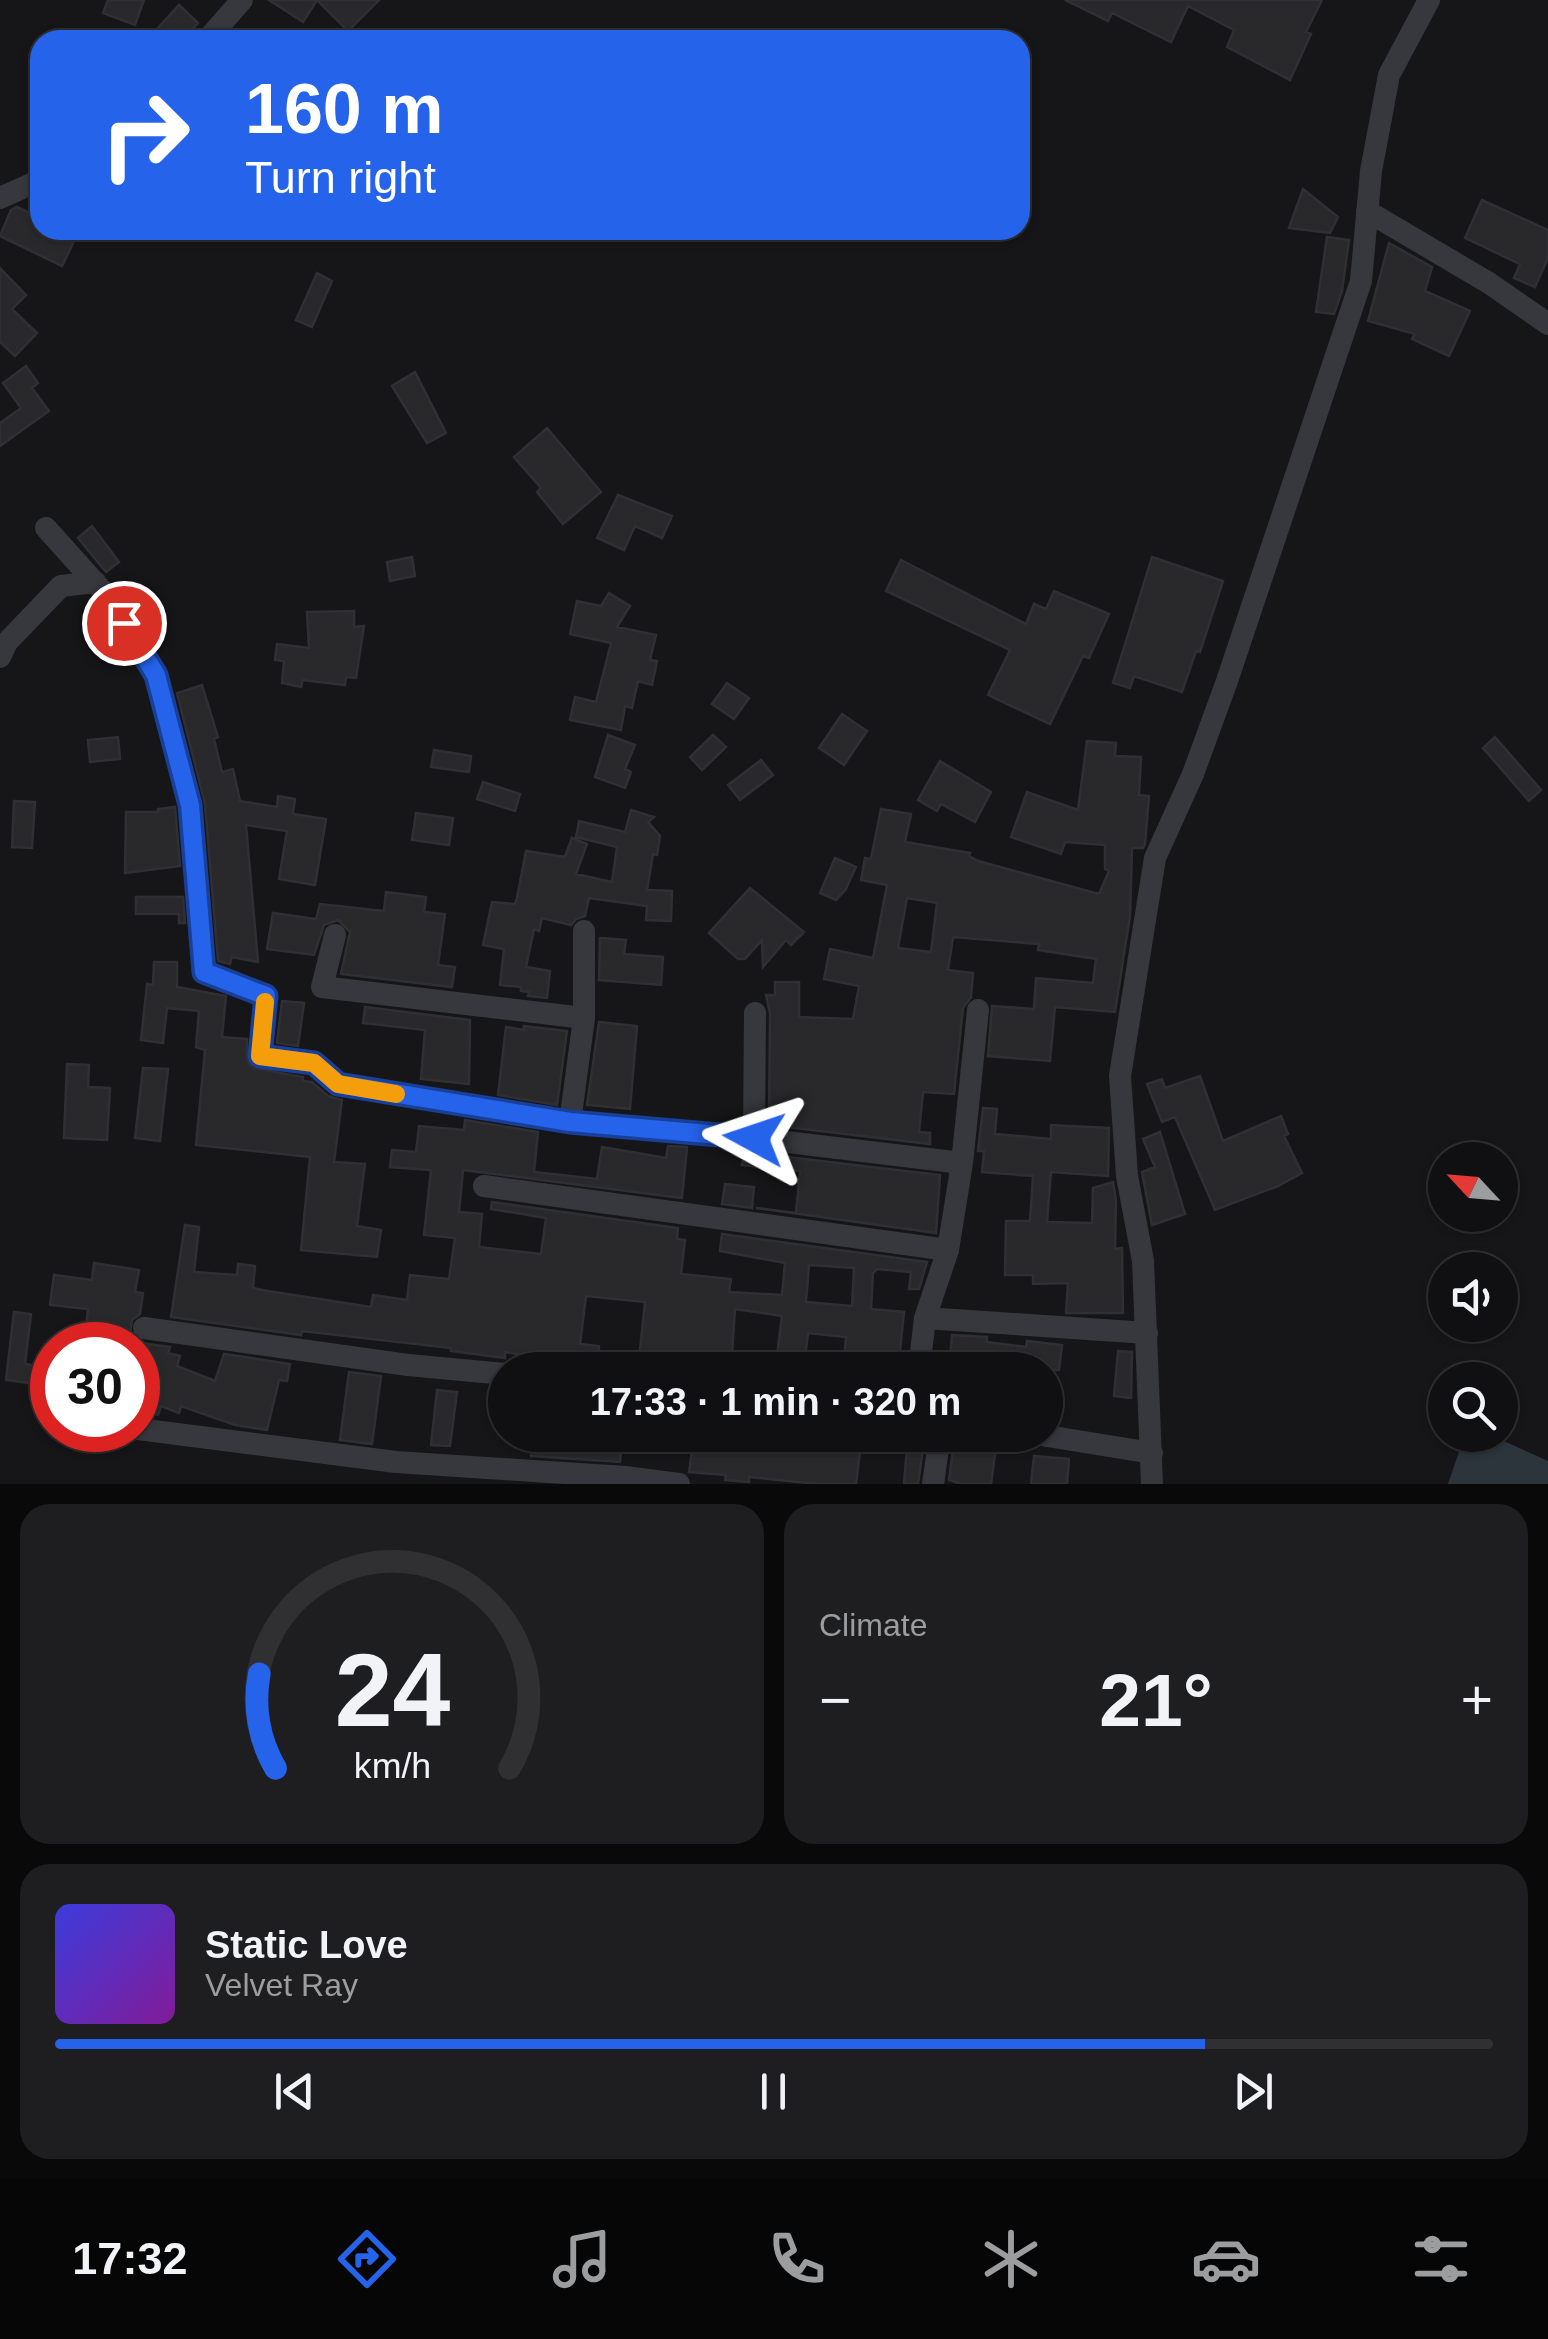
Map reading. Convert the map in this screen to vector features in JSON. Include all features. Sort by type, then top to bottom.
[{"type":"street","points":[[216,30],[242,0]]},
{"type":"street","points":[[1152,1484],[1143,1261],[1127,1176],[1120,1076],[1156,858],[1200,755],[1362,281],[1368,211],[1389,75],[1430,0]]},
{"type":"street","points":[[0,198],[30,184]]},
{"type":"street","points":[[1368,211],[1489,283],[1548,324]]},
{"type":"street","points":[[46,528],[108,597],[156,675],[190,805],[204,972],[266,996],[260,1056],[314,1063],[338,1084],[570,1122],[754,1138],[962,1164]]},
{"type":"street","points":[[0,657],[8,642],[61,586],[95,582]]},
{"type":"street","points":[[570,1122],[584,1018],[584,930]]},
{"type":"street","points":[[335,934],[322,987],[584,1018]]},
{"type":"street","points":[[921,1352],[925,1318],[948,1250],[962,1164],[978,1010]]},
{"type":"street","points":[[754,1138],[756,1013]]},
{"type":"street","points":[[484,1186],[948,1250]]},
{"type":"street","points":[[925,1318],[1147,1332]]},
{"type":"street","points":[[160,1330],[488,1372]]},
{"type":"street","points":[[160,1432],[396,1462],[679,1484]]},
{"type":"street","points":[[1063,1439],[1152,1454]]},
{"type":"street","points":[[932,1484],[937,1452]]},
{"type":"shaded area","points":[[1518,1447],[1548,1461],[1548,1484],[1448,1484],[1459,1452],[1518,1452]]},
{"type":"building","points":[[108,0],[144,0],[135,25],[103,13]]},
{"type":"building","points":[[269,0],[317,0],[303,22]]},
{"type":"building","points":[[317,0],[379,0],[349,30]]},
{"type":"building","points":[[1065,0],[1322,0],[1290,80],[1227,47],[1234,30],[1188,6],[1171,42],[1112,13],[1108,21]]},
{"type":"building","points":[[179,5],[198,23],[191,30],[156,30]]},
{"type":"building","points":[[1303,189],[1338,217],[1330,233],[1289,228]]},
{"type":"building","points":[[1482,200],[1548,230],[1548,258],[1535,287],[1514,278],[1520,264],[1465,238]]},
{"type":"building","points":[[17,207],[30,213],[30,240],[75,240],[62,266],[0,236],[11,210]]},
{"type":"building","points":[[1327,237],[1349,240],[1342,291],[1334,314],[1316,312]]},
{"type":"building","points":[[1389,243],[1432,267],[1425,291],[1470,311],[1449,356],[1412,339],[1415,334],[1368,321]]},
{"type":"building","points":[[0,268],[26,295],[12,309],[37,333],[15,356],[0,342]]},
{"type":"building","points":[[317,273],[332,281],[312,327],[296,320]]},
{"type":"building","points":[[26,366],[38,383],[32,388],[49,411],[0,446],[0,423],[21,408],[3,383]]},
{"type":"building","points":[[415,372],[446,433],[427,443],[392,386]]},
{"type":"building","points":[[547,428],[601,492],[563,524],[537,492],[541,488],[514,457]]},
{"type":"building","points":[[618,495],[672,516],[662,538],[635,526],[624,550],[597,538]]},
{"type":"building","points":[[92,526],[119,562],[106,572],[78,538]]},
{"type":"building","points":[[412,557],[415,576],[390,581],[387,562]]},
{"type":"building","points":[[1152,557],[1223,581],[1200,652],[1196,651],[1182,692],[1134,676],[1130,688],[1113,683]]},
{"type":"building","points":[[901,560],[1026,624],[1034,604],[1046,609],[1054,591],[1109,614],[1089,658],[1083,656],[1050,724],[988,695],[1010,650],[886,591]]},
{"type":"building","points":[[609,593],[630,606],[617,627],[656,635],[650,660],[657,661],[652,685],[638,681],[632,708],[625,706],[621,730],[570,720],[575,697],[596,702],[611,643],[570,634],[577,601],[601,606]]},
{"type":"building","points":[[354,611],[354,627],[364,626],[356,678],[346,677],[345,685],[303,680],[301,687],[282,683],[284,661],[275,660],[277,644],[309,648],[307,612]]},
{"type":"building","points":[[727,683],[749,698],[734,719],[712,704]]},
{"type":"building","points":[[202,685],[218,737],[214,739],[222,772],[233,769],[240,801],[277,807],[278,796],[295,799],[293,814],[326,819],[315,885],[279,879],[287,831],[246,825],[258,962],[232,957],[230,964],[218,961],[205,804],[177,693]]},
{"type":"building","points":[[842,714],[867,731],[844,765],[819,748]]},
{"type":"building","points":[[608,735],[635,745],[625,769],[631,772],[625,788],[595,777]]},
{"type":"building","points":[[713,735],[726,747],[702,770],[690,757]]},
{"type":"building","points":[[118,737],[120,759],[90,762],[88,740]]},
{"type":"building","points":[[1495,737],[1541,790],[1529,801],[1483,748]]},
{"type":"building","points":[[1087,741],[1116,743],[1115,756],[1141,757],[1139,795],[1149,796],[1145,844],[1143,848],[1132,848],[1130,916],[1115,1012],[1055,1007],[1050,1061],[988,1056],[992,1006],[1034,1009],[1036,978],[1093,983],[1096,959],[1038,950],[1039,944],[953,937],[948,970],[973,973],[971,997],[963,1008],[954,1094],[923,1092],[919,1132],[930,1133],[930,1144],[769,1125],[770,1013],[766,995],[775,995],[775,982],[799,982],[799,1017],[853,1019],[859,986],[824,979],[830,949],[873,958],[887,885],[861,880],[865,858],[871,859],[881,809],[911,814],[905,842],[970,853],[978,861],[1099,894],[1109,871],[1105,869],[1105,845],[1065,842],[1061,854],[1011,837],[1027,792],[1078,810]],"holes":[[[907,898],[937,903],[931,952],[898,948]]]},
{"type":"building","points":[[434,750],[471,756],[469,772],[431,767]]},
{"type":"building","points":[[761,760],[773,775],[740,800],[728,785]]},
{"type":"building","points":[[940,761],[991,792],[975,822],[941,804],[937,811],[918,800]]},
{"type":"building","points":[[483,782],[520,794],[515,811],[477,799]]},
{"type":"building","points":[[14,801],[35,802],[32,848],[12,847]]},
{"type":"building","points":[[175,807],[180,866],[125,873],[126,812],[158,812]]},
{"type":"building","points":[[631,810],[654,817],[648,822],[660,836],[647,890],[672,891],[671,921],[646,920],[647,906],[589,898],[585,916],[571,925],[542,918],[539,931],[534,929],[526,967],[550,971],[547,998],[528,996],[529,992],[521,991],[521,987],[500,985],[504,949],[483,945],[492,902],[515,904],[526,851],[565,857],[572,838],[587,844],[576,874],[612,882],[617,847],[576,837],[579,821],[625,832]]},
{"type":"building","points":[[416,813],[453,818],[449,845],[412,840]]},
{"type":"building","points":[[835,858],[856,867],[836,900],[820,893]]},
{"type":"building","points":[[750,888],[804,932],[791,945],[786,940],[763,967],[762,940],[745,959],[738,959],[709,933]]},
{"type":"building","points":[[386,892],[426,897],[424,912],[445,914],[438,965],[455,967],[452,987],[341,974],[350,932],[338,920],[324,925],[314,955],[267,949],[273,913],[316,919],[320,904],[384,911]]},
{"type":"building","points":[[136,897],[183,897],[185,923],[179,923],[179,914],[136,914]]},
{"type":"building","points":[[600,938],[626,940],[624,954],[663,957],[661,985],[599,980]]},
{"type":"building","points":[[154,962],[177,962],[177,987],[226,996],[222,1037],[247,1039],[247,1061],[253,1068],[303,1077],[303,1081],[312,1082],[328,1096],[342,1100],[334,1162],[365,1164],[357,1226],[381,1230],[377,1257],[301,1250],[310,1157],[196,1145],[205,1050],[196,1047],[199,1011],[167,1008],[163,1043],[141,1040],[147,984],[153,985]]},
{"type":"building","points":[[282,1001],[304,1003],[298,1046],[277,1043]]},
{"type":"building","points":[[365,1007],[470,1020],[469,1084],[421,1079],[425,1030],[363,1023]]},
{"type":"building","points":[[599,1022],[637,1026],[630,1109],[587,1105]]},
{"type":"building","points":[[524,1026],[567,1031],[557,1105],[498,1095],[506,1027],[524,1030]]},
{"type":"building","points":[[67,1064],[89,1065],[88,1087],[110,1088],[107,1140],[64,1138]]},
{"type":"building","points":[[143,1068],[168,1069],[160,1141],[135,1138]]},
{"type":"building","points":[[1200,1076],[1223,1141],[1281,1116],[1288,1134],[1284,1136],[1302,1173],[1215,1210],[1175,1117],[1162,1122],[1147,1084],[1162,1079],[1165,1088]]},
{"type":"building","points":[[983,1108],[997,1109],[995,1134],[1051,1139],[1051,1125],[1109,1128],[1108,1176],[1051,1172],[1047,1222],[1092,1223],[1093,1188],[1113,1182],[1115,1249],[1122,1248],[1123,1313],[1066,1313],[1068,1283],[1033,1284],[1033,1275],[1005,1275],[1006,1221],[1030,1221],[1033,1176],[982,1172],[984,1151],[978,1151]]},
{"type":"building","points":[[465,1120],[538,1132],[534,1172],[597,1179],[602,1147],[666,1158],[668,1146],[687,1147],[682,1198],[463,1170],[459,1212],[482,1214],[479,1247],[541,1254],[546,1218],[491,1209],[492,1202],[678,1228],[677,1239],[685,1240],[681,1274],[731,1279],[729,1292],[782,1295],[785,1263],[720,1251],[722,1234],[927,1262],[919,1289],[909,1289],[911,1272],[877,1269],[873,1273],[871,1309],[904,1312],[900,1352],[845,1352],[846,1337],[808,1333],[806,1352],[778,1352],[782,1316],[735,1309],[732,1352],[640,1352],[645,1302],[586,1296],[580,1344],[599,1346],[598,1352],[488,1352],[488,1356],[451,1348],[302,1331],[301,1335],[171,1317],[185,1225],[199,1227],[194,1272],[237,1275],[238,1264],[255,1266],[253,1288],[371,1307],[373,1295],[407,1300],[410,1275],[449,1279],[455,1238],[424,1235],[431,1170],[390,1167],[392,1150],[416,1152],[419,1126],[464,1130]],"holes":[[[809,1265],[854,1268],[852,1306],[806,1302]]]},
{"type":"building","points":[[1160,1132],[1185,1214],[1152,1225],[1142,1172],[1155,1167],[1143,1139]]},
{"type":"building","points":[[744,1152],[940,1175],[936,1233],[756,1208],[796,1213],[800,1171],[742,1165]]},
{"type":"building","points":[[725,1184],[754,1187],[752,1208],[722,1204]]},
{"type":"building","points":[[94,1263],[139,1270],[135,1292],[143,1293],[140,1314],[132,1322],[87,1322],[88,1309],[50,1305],[54,1275],[92,1280]]},
{"type":"building","points":[[14,1312],[31,1314],[25,1364],[30,1365],[30,1383],[6,1380]]},
{"type":"building","points":[[952,1335],[987,1337],[987,1342],[1026,1347],[1027,1341],[1062,1345],[1061,1352],[951,1352]]},
{"type":"building","points":[[160,1346],[170,1347],[168,1353],[180,1356],[177,1366],[215,1381],[224,1354],[290,1364],[287,1381],[279,1380],[267,1430],[235,1425],[181,1406],[179,1413],[161,1406],[160,1409]]},
{"type":"building","points":[[1118,1351],[1132,1352],[1131,1398],[1114,1396]]},
{"type":"building","points":[[349,1372],[381,1376],[372,1444],[340,1440]]},
{"type":"building","points":[[437,1390],[457,1392],[450,1446],[431,1445]]},
{"type":"building","points":[[531,1452],[621,1452],[620,1462],[531,1456]]},
{"type":"building","points":[[692,1452],[860,1452],[856,1484],[749,1477],[749,1482],[725,1480],[726,1475],[689,1472]]},
{"type":"building","points":[[907,1452],[923,1452],[918,1484],[904,1484]]},
{"type":"building","points":[[953,1452],[995,1452],[991,1484],[949,1480]]},
{"type":"building","points":[[1034,1456],[1069,1459],[1067,1484],[1031,1484]]},
{"type":"slow traffic","points":[[265,1002],[260,1056],[314,1063],[338,1084],[396,1094]]},
{"type":"route","points":[[124,623],[156,675],[190,805],[204,972],[266,996],[260,1056],[314,1063],[338,1084],[570,1122],[754,1138]]}]
